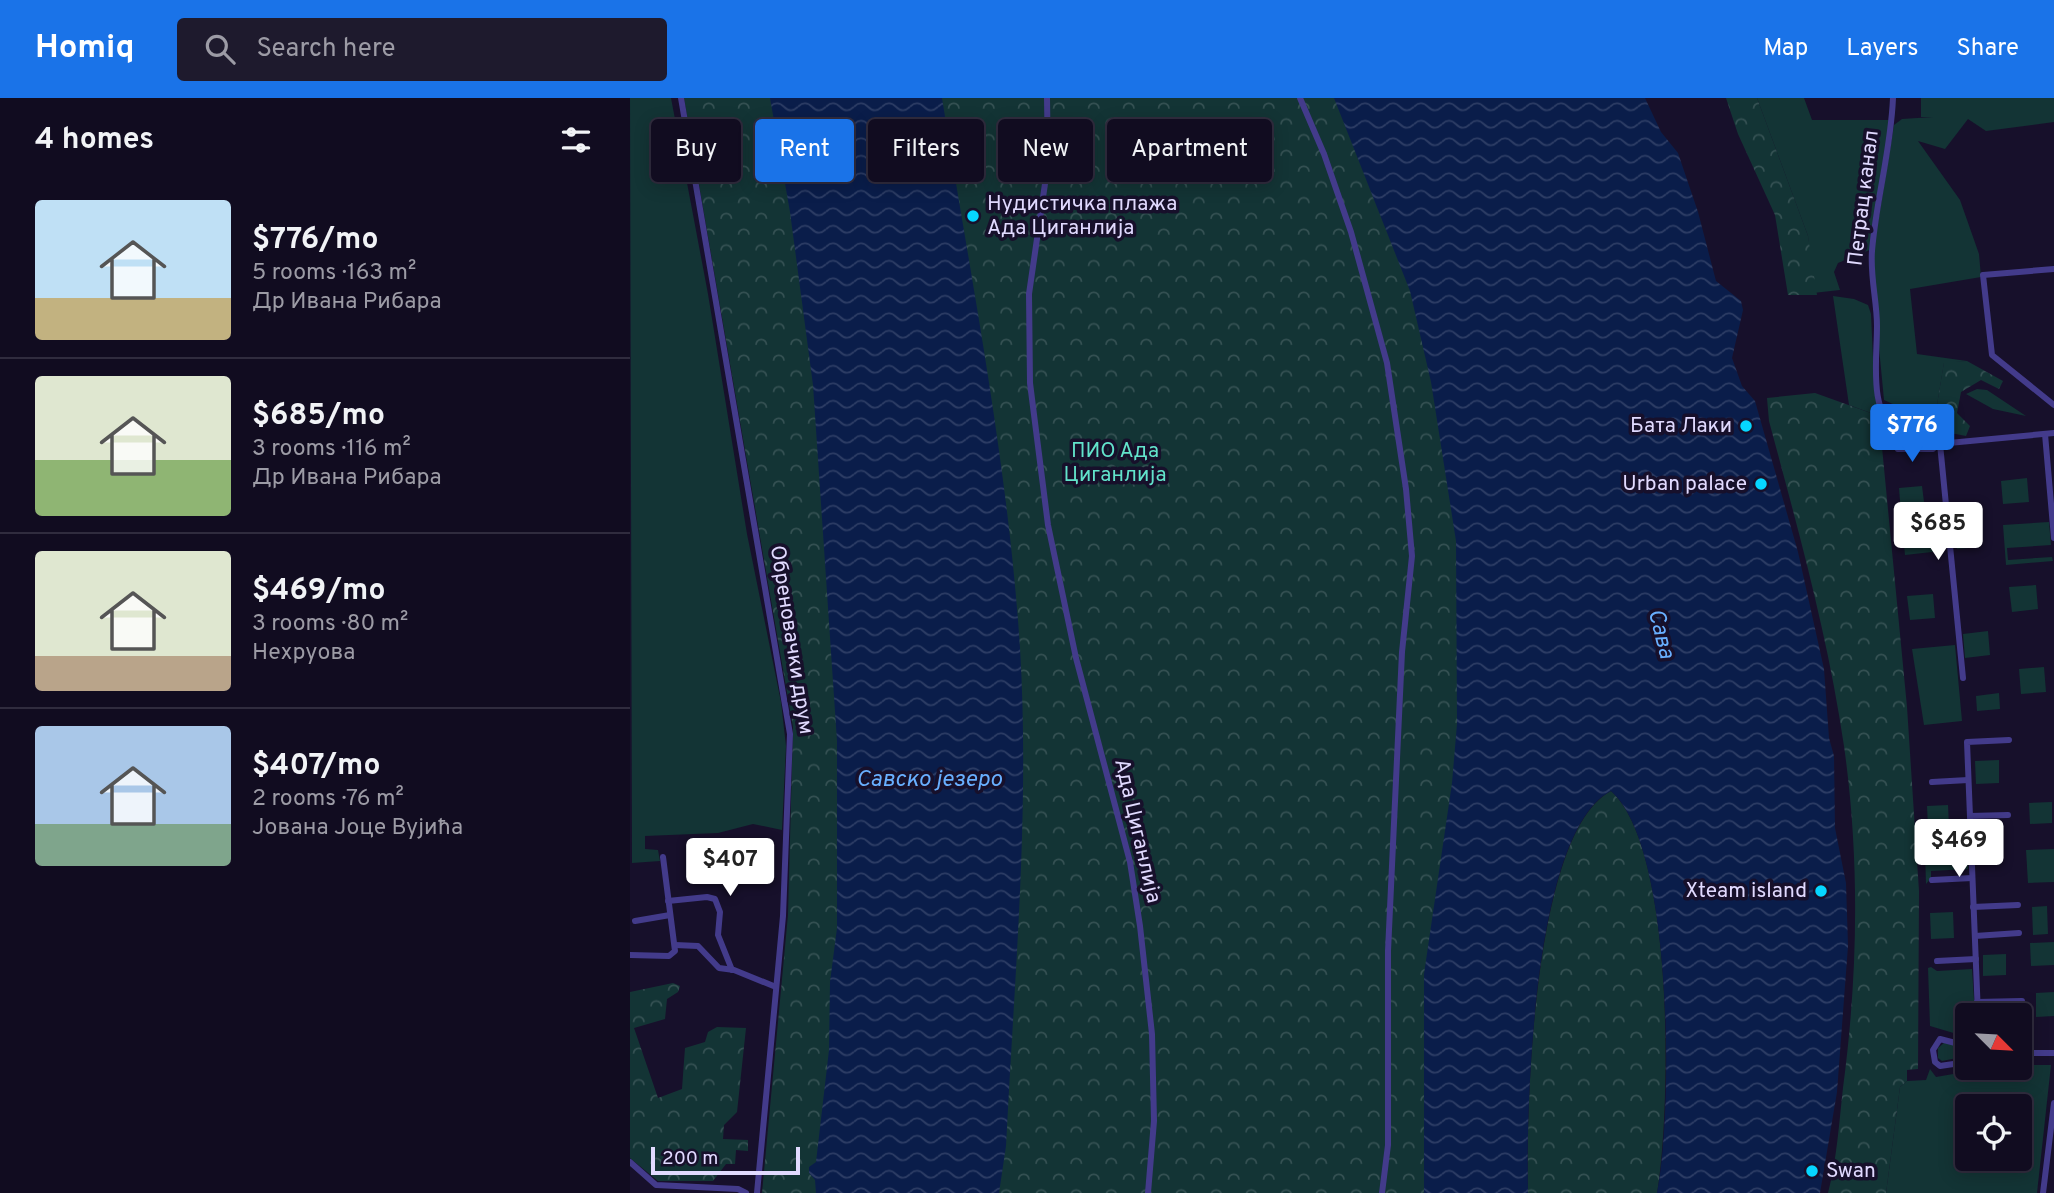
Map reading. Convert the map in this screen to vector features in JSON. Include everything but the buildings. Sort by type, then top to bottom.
[{"type":"street","name":"Обреновачки друм","points":[[681,98],[788,715],[788,830],[757,1193]]},
{"type":"street","name":"Ада Циганлија","points":[[1047,98],[1048,163],[1029,294],[1028,328],[1034,432],[1048,525],[1076,658],[1130,862],[1140,926],[1152,1034],[1154,1121],[1148,1193]]},
{"type":"street","points":[[1300,98],[1324,154],[1351,232],[1387,363],[1406,489],[1412,556],[1402,652],[1388,951],[1388,1145],[1382,1193]]},
{"type":"street","name":"Петрац канал","points":[[1893,98],[1889,148],[1872,250],[1878,398],[1885,422],[1899,437]]},
{"type":"street","points":[[2054,269],[1983,275],[1990,351],[2054,405]]},
{"type":"street","points":[[1963,678],[1939,444],[1933,435],[1907,433],[1899,437],[1897,446],[1904,451],[1933,449],[1939,444],[2054,433]]},
{"type":"street","points":[[2045,434],[2054,538]]},
{"type":"street","points":[[2009,740],[1967,742],[1977,1002],[2022,1000]]},
{"type":"street","points":[[1932,782],[1968,780]]},
{"type":"street","points":[[1970,816],[2008,815]]},
{"type":"street","points":[[630,955],[673,954],[675,945],[663,857]]},
{"type":"street","points":[[1932,880],[1972,878]]},
{"type":"street","points":[[668,901],[707,897],[715,899],[720,912],[718,934],[732,970]]},
{"type":"street","points":[[1973,907],[2018,905]]},
{"type":"street","points":[[635,921],[670,915]]},
{"type":"street","points":[[1975,936],[2019,933]]},
{"type":"street","points":[[675,945],[698,946],[719,968],[732,970],[776,987]]},
{"type":"street","points":[[1937,961],[1976,959]]},
{"type":"street","points":[[1955,1043],[1942,1039],[1933,1050],[1935,1062],[1940,1066],[1955,1064]]},
{"type":"street","points":[[2032,1054],[2054,1053]]},
{"type":"street","points":[[2043,1193],[2054,1102]]},
{"type":"street","points":[[630,1162],[656,1185],[738,1189],[746,1193]]},
{"type":"street","points":[[2045,1179],[2054,1180]]},
{"type":"green space","points":[[630,98],[671,98],[675,119],[651,119],[651,182],[687,182],[747,534],[781,702],[786,746],[782,830],[753,824],[718,833],[645,836],[645,849],[658,850],[660,861],[632,863]]},
{"type":"green space","name":"ПИО Ада Циганлија","points":[[684,98],[1358,98],[1488,506],[1446,1193],[762,1193],[788,915],[793,727],[699,182],[741,182],[741,119],[688,119]]},
{"type":"green space","points":[[1726,98],[1757,98],[1808,236],[1817,295],[1788,295],[1775,215],[1738,134]]},
{"type":"green space","points":[[1757,98],[1804,98],[1812,120],[1892,120],[1872,249],[1838,263],[1834,272],[1840,290],[1813,293],[1808,236]]},
{"type":"green space","points":[[1921,98],[2054,98],[2054,122],[1986,131],[1968,119],[1945,149],[1918,141],[1960,200],[1979,254],[1981,277],[1910,289],[1917,354],[1967,361],[1944,363],[1934,423],[1884,400],[1871,265],[1894,125],[1902,119],[1933,117],[1921,117]]},
{"type":"green space","points":[[1833,296],[1854,299],[1868,305],[1879,416],[1849,405]]},
{"type":"green space","points":[[1967,361],[2003,381],[1999,389],[1981,380],[1961,392],[1957,413],[1970,426],[1966,436],[1941,431],[1934,423],[1944,362]]},
{"type":"green space","points":[[1977,389],[1987,390],[2026,416],[1993,409],[1966,394]]},
{"type":"green space","points":[[1815,393],[1879,416],[1907,707],[1919,891],[1918,1069],[1907,1070],[1907,1081],[1900,1087],[1886,1193],[1828,1193],[1834,1167],[1852,1003],[1855,917],[1853,831],[1844,746],[1830,664],[1769,421],[1767,398]]},
{"type":"green space","points":[[2027,478],[2029,502],[2003,504],[2001,481]]},
{"type":"green space","points":[[1922,486],[1925,510],[1901,513],[1899,488]]},
{"type":"green space","points":[[2049,522],[2051,545],[2007,548],[2008,560],[2052,557],[2053,561],[2006,565],[2003,525]]},
{"type":"green space","points":[[1978,524],[1980,547],[1957,549],[1954,526]]},
{"type":"green space","points":[[1939,532],[1941,551],[1905,555],[1903,535]]},
{"type":"green space","points":[[2036,585],[2038,609],[2012,612],[2009,587]]},
{"type":"green space","points":[[1933,594],[1935,618],[1910,620],[1907,596]]},
{"type":"green space","points":[[1988,631],[1990,655],[1965,658],[1963,634]]},
{"type":"green space","points":[[1955,645],[1962,721],[1924,725],[1912,649]]},
{"type":"green space","points":[[2044,667],[2046,692],[2021,694],[2019,669]]},
{"type":"green space","points":[[1999,693],[2000,709],[1977,711],[1976,696]]},
{"type":"green space","points":[[1999,760],[1999,783],[1976,784],[1975,761]]},
{"type":"green space","points":[[1611,791],[1632,821],[1647,866],[1657,922],[1663,982],[1665,1103],[1657,1193],[1528,1193],[1533,1041],[1539,977],[1549,915],[1564,860],[1585,817]]},
{"type":"green space","points":[[2052,802],[2052,823],[2030,824],[2029,803]]},
{"type":"green space","points":[[1948,805],[1949,826],[1928,827],[1927,806]]},
{"type":"green space","points":[[2000,845],[2001,864],[1979,865],[1979,846]]},
{"type":"green space","points":[[1967,849],[1968,869],[1931,871],[1931,878],[1926,884],[1925,852]]},
{"type":"green space","points":[[2054,849],[2054,882],[2028,883],[2026,850]]},
{"type":"green space","points":[[2047,906],[2048,934],[2033,935],[2032,907]]},
{"type":"green space","points":[[1953,912],[1954,938],[1931,939],[1930,913]]},
{"type":"green space","points":[[2054,942],[2054,965],[2031,966],[2030,943]]},
{"type":"green space","points":[[2006,954],[2006,975],[1983,976],[1983,955]]},
{"type":"green space","points":[[1928,968],[1937,971],[1972,969],[1974,1003],[1955,1003],[1955,1033],[1930,1026]]},
{"type":"green space","points":[[673,983],[680,986],[678,992],[667,999],[665,1019],[634,1028],[658,1098],[682,1089],[685,1048],[705,1042],[708,1032],[717,1027],[746,1028],[737,1112],[724,1125],[723,1139],[748,1140],[748,1151],[736,1150],[735,1164],[726,1164],[713,1181],[658,1181],[630,1158],[630,992]]},
{"type":"green space","points":[[2054,992],[2054,1016],[2036,1017],[2036,993]]},
{"type":"green space","points":[[1945,1042],[1955,1046],[1955,1058],[1942,1061],[1938,1058],[1938,1048]]},
{"type":"green space","points":[[2032,1065],[2051,1065],[2037,1193],[1886,1193],[1900,1087],[1907,1081],[1926,1080],[1930,1069],[1936,1077],[1955,1074],[1955,1080],[2032,1080]]},
{"type":"water","name":"Савско језеро","points":[[770,98],[942,98],[945,119],[868,119],[868,182],[956,182],[1007,510],[1020,648],[1023,773],[1020,897],[1006,1146],[999,1193],[816,1193],[815,1180],[809,1173],[809,1167],[816,1162],[829,1050],[830,982],[837,928],[837,741],[813,385],[785,182],[854,182],[854,119],[774,119]]},
{"type":"water","name":"Сава","points":[[1334,98],[1645,98],[1661,132],[1678,153],[1698,212],[1716,281],[1741,301],[1743,310],[1732,358],[1742,386],[1755,401],[1798,552],[1824,669],[1829,738],[1834,756],[1835,828],[1846,883],[1848,946],[1837,1092],[1820,1193],[1657,1193],[1662,1155],[1666,1045],[1664,983],[1657,921],[1647,866],[1632,821],[1611,791],[1585,816],[1564,859],[1549,914],[1533,1041],[1528,1193],[1424,1193],[1424,974],[1452,783],[1457,724],[1456,541],[1431,382],[1410,291]]},
{"type":"place","name":"Нудистичка плажа Ада Циганлија","points":[[973,216]]},
{"type":"place","name":"Бата Лаки","points":[[1746,426]]},
{"type":"place","name":"Urban palace","points":[[1761,484]]},
{"type":"place","name":"Xteam island","points":[[1821,891]]},
{"type":"place","name":"Swan","points":[[1812,1171]]}]
